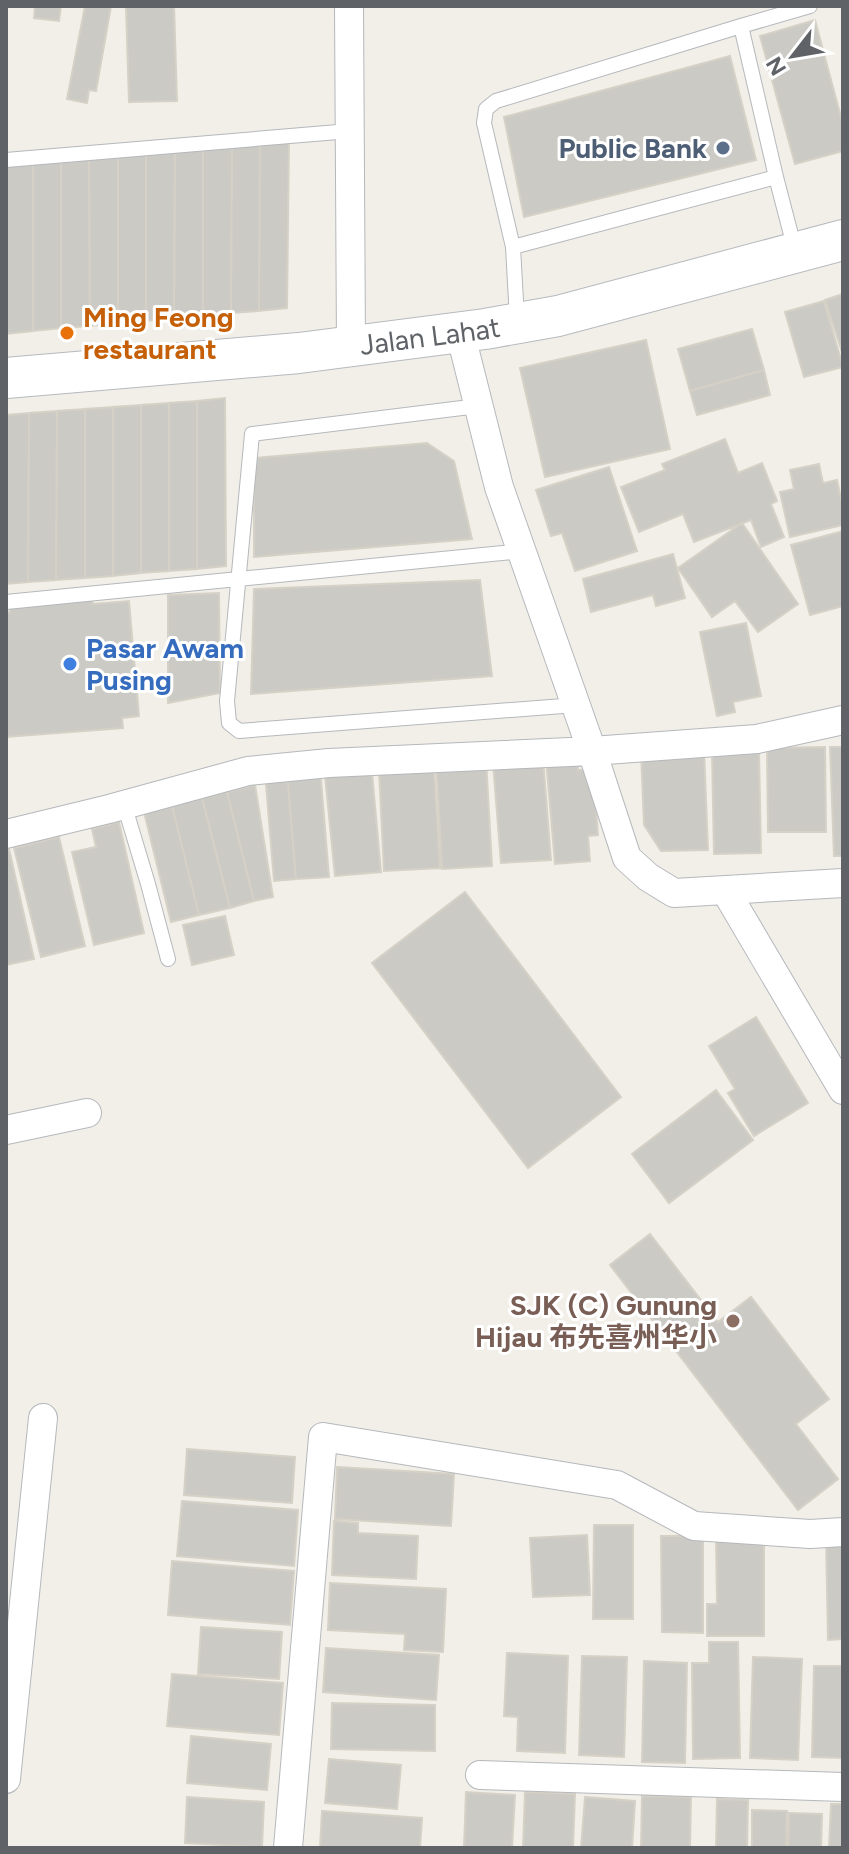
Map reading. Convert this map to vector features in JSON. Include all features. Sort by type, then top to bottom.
[{"type":"main road","name":"Jalan Lahat","points":[[6,378],[299,353],[517,323],[558,316],[843,240]]},
{"type":"street","points":[[349,6],[351,346]]},
{"type":"street","points":[[460,332],[499,487],[627,858],[648,877],[674,893],[843,883]]},
{"type":"street","points":[[6,834],[248,771],[329,763],[592,751],[757,739],[843,720]]},
{"type":"street","points":[[725,890],[843,1090]]},
{"type":"street","points":[[6,1130],[87,1113]]},
{"type":"street","points":[[6,1779],[43,1418]]},
{"type":"street","points":[[288,1848],[323,1437],[617,1485],[694,1526],[810,1534],[843,1532]]},
{"type":"street","points":[[480,1775],[843,1787]]},
{"type":"lane","points":[[517,323],[513,247],[484,123],[486,109],[496,101],[810,6]]},
{"type":"lane","points":[[741,26],[796,252]]},
{"type":"lane","points":[[6,160],[350,131]]},
{"type":"lane","points":[[513,247],[776,177]]},
{"type":"lane","points":[[478,406],[252,434],[227,701],[229,723],[239,731],[576,705]]},
{"type":"lane","points":[[6,602],[522,551]]},
{"type":"lane","points":[[124,804],[168,959]]},
{"type":"building","points":[[35,6],[61,6],[59,21],[34,18]]},
{"type":"building","points":[[85,6],[111,6],[96,91],[89,90],[87,103],[67,99]]},
{"type":"building","points":[[126,6],[174,6],[177,101],[129,102]]},
{"type":"building","points":[[815,20],[843,125],[843,151],[795,164],[760,36]]},
{"type":"building","points":[[730,56],[756,160],[524,217],[504,117]]},
{"type":"building","points":[[289,137],[287,308],[259,311],[260,140]]},
{"type":"building","points":[[260,140],[259,311],[231,313],[232,142]]},
{"type":"building","points":[[232,142],[231,313],[203,316],[203,145]]},
{"type":"building","points":[[203,145],[203,316],[174,318],[175,148]]},
{"type":"building","points":[[175,148],[174,318],[146,321],[146,151]]},
{"type":"building","points":[[146,151],[146,321],[118,323],[118,153]]},
{"type":"building","points":[[118,153],[118,323],[90,326],[89,156]]},
{"type":"building","points":[[89,156],[90,326],[61,328],[61,159]]},
{"type":"building","points":[[61,159],[61,328],[33,331],[33,161]]},
{"type":"building","points":[[33,161],[33,331],[6,334],[6,164]]},
{"type":"building","points":[[843,294],[843,355],[825,300]]},
{"type":"building","points":[[824,301],[843,367],[804,377],[785,312]]},
{"type":"building","points":[[752,329],[764,370],[690,391],[678,349]]},
{"type":"building","points":[[646,340],[670,449],[545,477],[520,368]]},
{"type":"building","points":[[764,370],[770,395],[697,415],[690,391]]},
{"type":"building","points":[[225,398],[226,566],[197,569],[197,401]]},
{"type":"building","points":[[197,401],[197,569],[169,571],[169,403]]},
{"type":"building","points":[[169,403],[169,571],[141,573],[141,405]]},
{"type":"building","points":[[141,405],[141,573],[113,576],[113,407]]},
{"type":"building","points":[[113,407],[113,576],[85,578],[85,409]]},
{"type":"building","points":[[85,409],[85,578],[56,580],[57,411]]},
{"type":"building","points":[[57,411],[56,580],[28,582],[29,413]]},
{"type":"building","points":[[29,413],[28,582],[6,584],[6,415]]},
{"type":"building","points":[[725,439],[738,473],[762,463],[777,501],[771,504],[784,537],[761,547],[751,520],[694,542],[683,514],[639,532],[621,487],[665,470],[662,464]]},
{"type":"building","points":[[427,443],[454,461],[472,539],[254,557],[254,458]]},
{"type":"building","points":[[819,464],[823,483],[837,480],[843,525],[790,537],[780,492],[794,489],[790,470]]},
{"type":"building","points":[[609,467],[637,551],[575,571],[562,533],[551,536],[536,490]]},
{"type":"building","points":[[742,523],[798,604],[758,632],[735,601],[712,617],[678,568]]},
{"type":"building","points":[[843,531],[843,606],[810,615],[791,545]]},
{"type":"building","points":[[673,554],[685,598],[656,606],[653,595],[591,612],[583,579]]},
{"type":"building","points":[[480,580],[492,676],[251,694],[254,589]]},
{"type":"building","points":[[219,593],[220,693],[168,703],[168,595]]},
{"type":"building","name":"Pasar Awam Pusing","points":[[92,597],[93,604],[129,601],[139,716],[122,718],[123,728],[6,737],[6,613],[10,612],[9,604]]},
{"type":"building","points":[[746,623],[761,696],[733,702],[735,712],[717,716],[700,632]]},
{"type":"building","points":[[825,747],[826,832],[768,832],[767,748]]},
{"type":"building","points":[[830,747],[843,747],[843,856],[834,856]]},
{"type":"building","points":[[704,750],[708,850],[661,851],[644,825],[641,752]]},
{"type":"building","points":[[759,751],[761,853],[714,854],[712,752]]},
{"type":"building","points":[[577,756],[578,770],[593,769],[598,835],[588,836],[590,861],[555,864],[546,759]]},
{"type":"building","points":[[486,759],[492,866],[442,869],[436,762]]},
{"type":"building","points":[[543,759],[551,860],[501,863],[493,763]]},
{"type":"building","points":[[371,762],[381,872],[335,876],[324,766]]},
{"type":"building","points":[[320,768],[329,877],[296,879],[287,772]]},
{"type":"building","points":[[434,768],[440,868],[384,871],[379,770]]},
{"type":"building","points":[[287,772],[296,879],[274,881],[265,773]]},
{"type":"building","points":[[255,785],[273,897],[254,901],[227,792]]},
{"type":"building","points":[[227,792],[254,901],[230,908],[202,798]]},
{"type":"building","points":[[202,798],[230,908],[199,915],[172,806]]},
{"type":"building","points":[[172,806],[199,915],[171,922],[144,812]]},
{"type":"building","points":[[119,822],[144,933],[94,945],[72,852],[96,847],[92,829]]},
{"type":"building","points":[[59,837],[85,946],[41,957],[14,848]]},
{"type":"building","points":[[9,849],[34,959],[6,965],[6,850]]},
{"type":"building","points":[[465,892],[621,1097],[528,1168],[372,963]]},
{"type":"building","points":[[225,916],[234,955],[192,965],[183,925]]},
{"type":"building","points":[[756,1017],[808,1103],[754,1136],[728,1093],[735,1089],[709,1046]]},
{"type":"building","points":[[716,1090],[753,1140],[669,1203],[632,1154]]},
{"type":"building","points":[[650,1234],[718,1322],[751,1297],[829,1399],[796,1424],[838,1479],[798,1510],[610,1265]]},
{"type":"building","points":[[187,1449],[295,1457],[292,1503],[184,1495]]},
{"type":"building","points":[[337,1467],[454,1474],[451,1526],[335,1519]]},
{"type":"building","points":[[182,1501],[298,1510],[294,1566],[177,1556]]},
{"type":"building","points":[[334,1521],[358,1523],[358,1533],[418,1536],[416,1579],[332,1575]]},
{"type":"building","points":[[594,1525],[633,1525],[633,1619],[593,1619]]},
{"type":"building","points":[[587,1535],[590,1595],[533,1597],[530,1538]]},
{"type":"building","points":[[661,1536],[703,1536],[703,1633],[662,1632]]},
{"type":"building","points":[[716,1538],[764,1538],[764,1636],[707,1636],[707,1604],[717,1604]]},
{"type":"building","points":[[826,1538],[843,1538],[843,1639],[828,1640]]},
{"type":"building","points":[[172,1561],[294,1571],[290,1625],[168,1615]]},
{"type":"building","points":[[330,1583],[446,1589],[443,1652],[404,1650],[405,1634],[328,1630]]},
{"type":"building","points":[[201,1627],[282,1632],[279,1679],[198,1674]]},
{"type":"building","points":[[709,1642],[738,1642],[740,1758],[693,1759],[692,1663],[709,1663]]},
{"type":"building","points":[[326,1648],[439,1655],[436,1700],[323,1692]]},
{"type":"building","points":[[507,1653],[568,1656],[565,1753],[517,1751],[518,1717],[504,1716]]},
{"type":"building","points":[[582,1656],[627,1657],[624,1757],[579,1755]]},
{"type":"building","points":[[753,1657],[802,1659],[798,1760],[750,1758]]},
{"type":"building","points":[[644,1661],[687,1663],[685,1763],[642,1762]]},
{"type":"building","points":[[814,1666],[843,1666],[843,1758],[812,1757]]},
{"type":"building","points":[[172,1674],[283,1683],[279,1735],[167,1726]]},
{"type":"building","points":[[332,1703],[435,1705],[435,1751],[331,1749]]},
{"type":"building","points":[[191,1736],[271,1744],[267,1790],[187,1783]]},
{"type":"building","points":[[329,1759],[401,1765],[397,1809],[325,1803]]},
{"type":"building","points":[[466,1792],[515,1795],[512,1848],[464,1848]]},
{"type":"building","points":[[525,1792],[575,1794],[573,1848],[523,1848]]},
{"type":"building","points":[[642,1796],[691,1797],[690,1848],[641,1848]]},
{"type":"building","points":[[187,1797],[264,1802],[262,1847],[185,1843]]},
{"type":"building","points":[[585,1797],[635,1801],[632,1848],[581,1848]]},
{"type":"building","points":[[717,1799],[748,1800],[747,1848],[716,1848]]},
{"type":"building","points":[[831,1804],[843,1804],[843,1848],[829,1848]]},
{"type":"building","points":[[752,1810],[787,1811],[786,1848],[752,1848]]},
{"type":"building","points":[[322,1811],[422,1818],[420,1848],[320,1848]]},
{"type":"building","points":[[789,1813],[822,1814],[821,1848],[788,1848]]},
{"type":"place","name":"Public Bank","points":[[723,148]]},
{"type":"place","name":"Ming Feong restaurant","points":[[67,333]]},
{"type":"place","name":"Pasar Awam Pusing","points":[[70,664]]},
{"type":"place","name":"SJK (C) Gunung Hijau 布先喜州华小","points":[[733,1321]]}]
